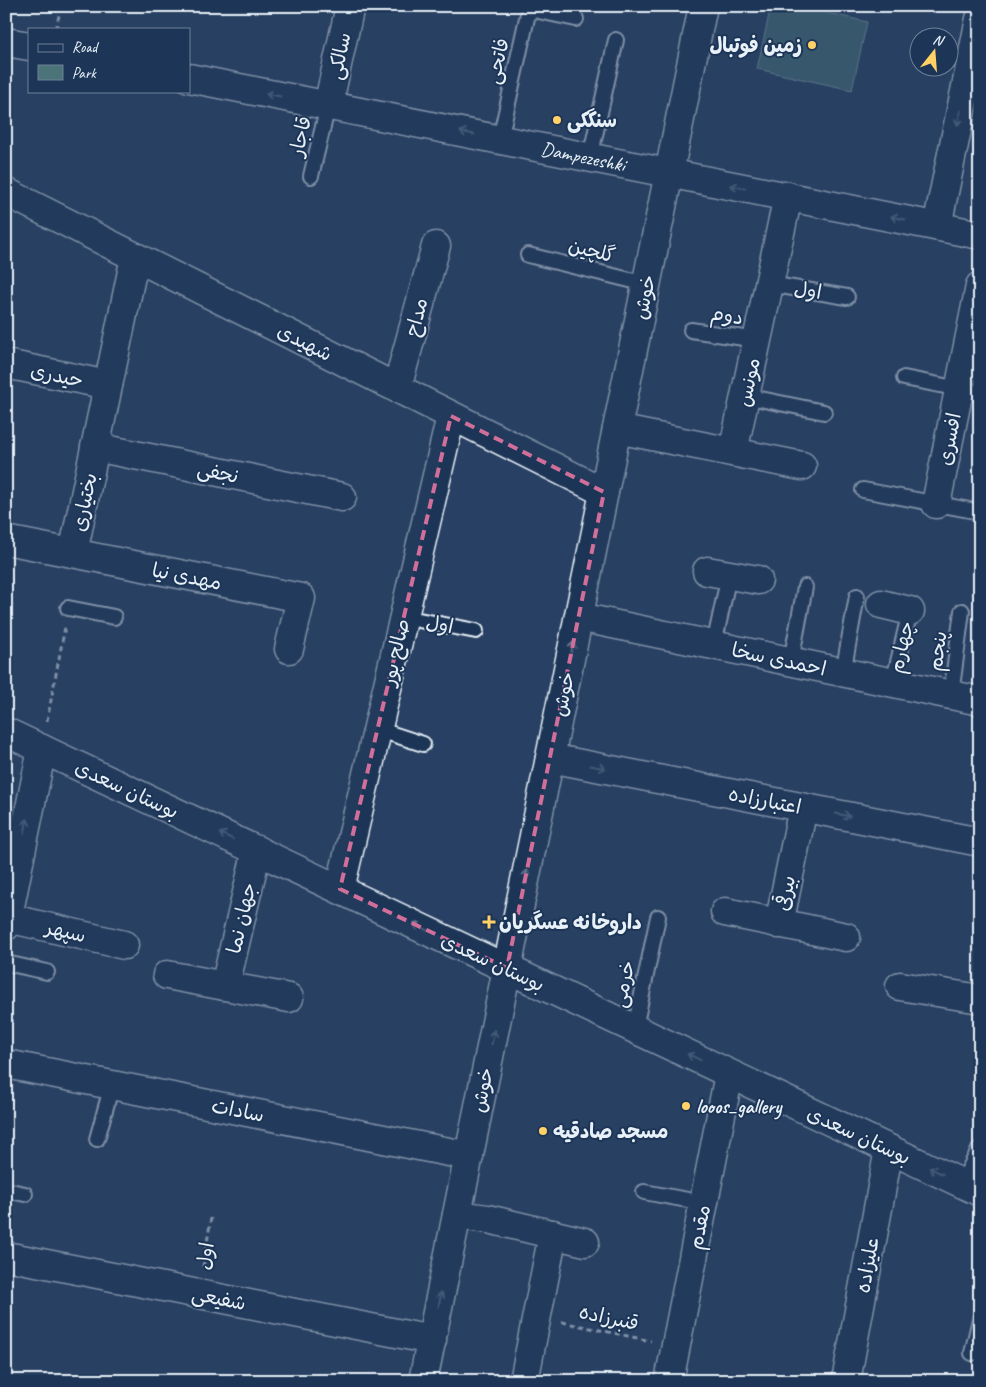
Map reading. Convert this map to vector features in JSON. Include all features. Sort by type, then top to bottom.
[{"type":"street","name":"سالکی","points":[[328,106],[350,6]]},
{"type":"street","name":"خوش","points":[[423,1381],[703,6]]},
{"type":"street","points":[[937,226],[974,79],[980,19]]},
{"type":"street","points":[[6,42],[28,46]]},
{"type":"street","name":"Dampezeshki","points":[[190,78],[980,235]]},
{"type":"street","name":"شهیدی","points":[[6,192],[604,492]]},
{"type":"street","name":"مونس","points":[[732,452],[788,196]]},
{"type":"street","name":"مداح","points":[[397,388],[436,246]]},
{"type":"street","name":"بختیاری","points":[[73,553],[135,257]]},
{"type":"street","name":"افسری","points":[[936,504],[969,390],[980,286]]},
{"type":"street","name":"حیدری","points":[[6,364],[108,385]]},
{"type":"street","name":"صالح پور","points":[[340,889],[451,416]]},
{"type":"street","points":[[617,429],[802,466]]},
{"type":"street","name":"نجفی","points":[[95,447],[342,497]]},
{"type":"street","name":"مهدی نیا","points":[[6,540],[301,598],[289,649]]},
{"type":"street","points":[[718,573],[758,580]]},
{"type":"street","name":"چهارم","points":[[869,600],[910,611]]},
{"type":"street","name":"احمدی سخا","points":[[579,617],[980,702]]},
{"type":"street","name":"بوستان سعدی","points":[[6,732],[971,1187]]},
{"type":"street","points":[[7,922],[11,879],[42,749]]},
{"type":"street","name":"اعتبارزاده","points":[[550,758],[980,842]]},
{"type":"street","name":"بیرقی","points":[[725,912],[779,924],[803,808]]},
{"type":"street","name":"جهان نما","points":[[225,986],[256,850]]},
{"type":"street","name":"سپهر","points":[[7,922],[124,945]]},
{"type":"street","points":[[779,924],[846,938]]},
{"type":"street","points":[[167,975],[288,998]]},
{"type":"street","points":[[900,986],[980,999]]},
{"type":"street","name":"سادات","points":[[6,1064],[469,1156]]},
{"type":"street","name":"مقدم","points":[[669,1381],[729,1074]]},
{"type":"street","name":"علیزاده","points":[[846,1381],[889,1149]]},
{"type":"street","points":[[457,1215],[488,1219],[586,1242]]},
{"type":"street","points":[[524,1381],[552,1234]]},
{"type":"street","name":"شفیعی","points":[[6,1256],[432,1340]]},
{"type":"lane","name":"فاتحی","points":[[500,139],[529,9],[576,19]]},
{"type":"lane","points":[[590,158],[616,40]]},
{"type":"lane","name":"قاجار","points":[[311,176],[328,106]]},
{"type":"lane","name":"گلچین","points":[[528,255],[646,284]]},
{"type":"lane","name":"اول","points":[[769,284],[847,297]]},
{"type":"lane","name":"دوم","points":[[692,330],[757,340]]},
{"type":"lane","points":[[904,378],[969,390]]},
{"type":"lane","points":[[745,396],[824,412]]},
{"type":"lane","points":[[863,490],[980,512]]},
{"type":"lane","points":[[714,645],[718,573]]},
{"type":"lane","points":[[791,661],[805,587]]},
{"type":"lane","points":[[843,673],[869,600]]},
{"type":"lane","points":[[68,608],[114,617]]},
{"type":"lane","name":"چهارم","points":[[893,683],[910,611]]},
{"type":"lane","name":"پنجم","points":[[951,695],[962,611]]},
{"type":"lane","name":"اول","points":[[404,617],[476,631]]},
{"type":"lane","points":[[378,729],[423,744]]},
{"type":"lane","name":"خرمی","points":[[634,1028],[658,917]]},
{"type":"lane","points":[[6,963],[47,972]]},
{"type":"lane","points":[[97,1139],[112,1085]]},
{"type":"lane","points":[[971,1187],[980,1148]]},
{"type":"lane","points":[[6,1190],[24,1194]]},
{"type":"lane","points":[[644,1192],[704,1202]]},
{"type":"lane","points":[[972,1353],[980,1319]]},
{"type":"path","points":[[56,28],[61,6]]},
{"type":"path","points":[[42,749],[68,608]]},
{"type":"path","name":"اول","points":[[199,1294],[211,1218]]},
{"type":"path","name":"قنبرزاده","points":[[536,1316],[676,1346]]},
{"type":"highlighted area","points":[[451,416],[604,492],[507,968],[340,889]]},
{"type":"green space","name":"زمین فوتبال","points":[[771,6],[798,6],[867,22],[852,90],[757,69]]},
{"type":"place","name":"زمین فوتبال","points":[[812,45]]},
{"type":"place","name":"سنگکی","points":[[557,120]]},
{"type":"place","name":"داروخانه عسگریان","points":[[489,922]]},
{"type":"place","name":"looos_gallery","points":[[686,1106]]},
{"type":"place","name":"مسجد صادقیه","points":[[543,1131]]}]
